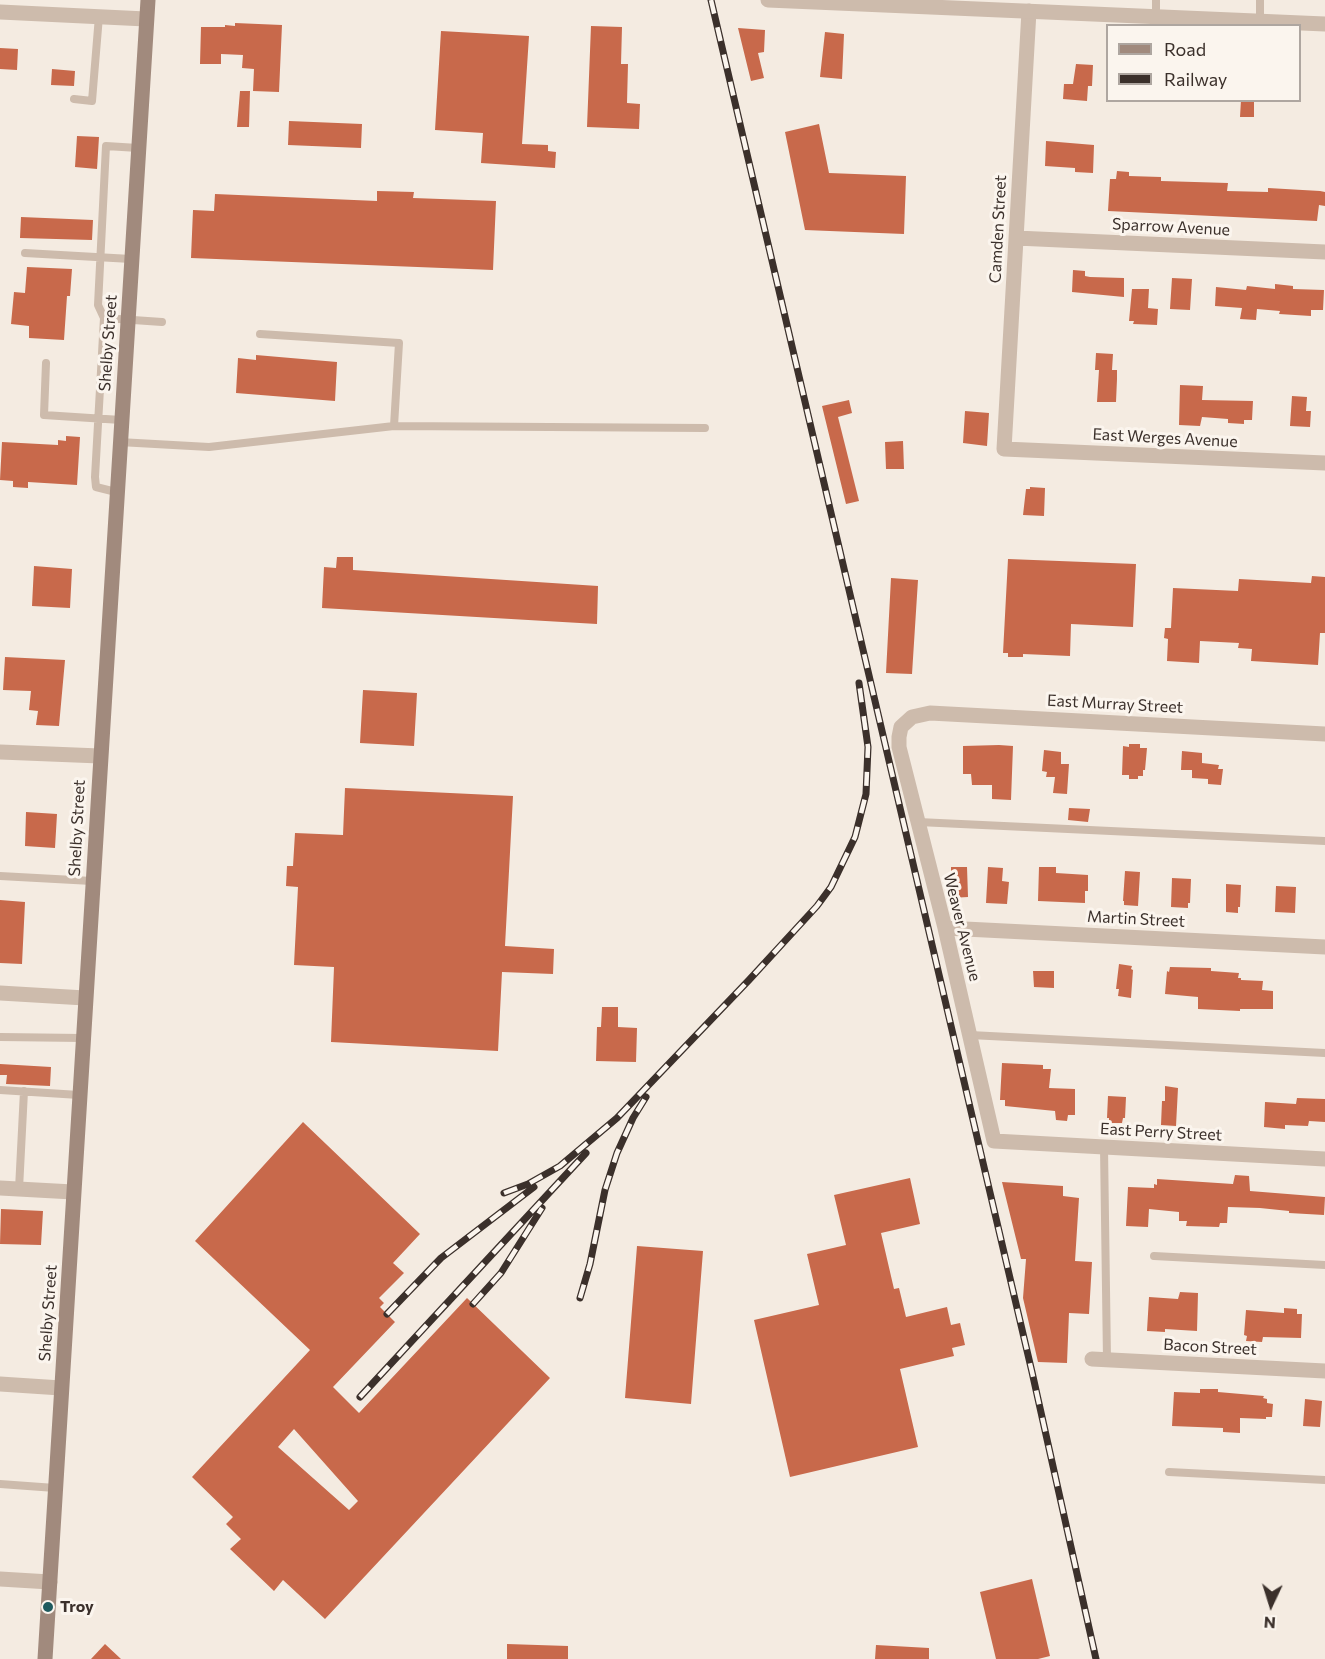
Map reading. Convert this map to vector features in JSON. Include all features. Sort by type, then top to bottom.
[{"type":"main road","name":"Shelby Street","points":[[45,1659],[148,0]]},
{"type":"street","points":[[768,0],[961,4],[1029,11],[1325,24]]},
{"type":"street","name":"Camden Street","points":[[1004,449],[1029,11]]},
{"type":"street","points":[[0,12],[146,19]]},
{"type":"street","name":"Sparrow Avenue","points":[[1016,238],[1325,252]]},
{"type":"street","name":"East Werges Avenue","points":[[1004,449],[1325,463]]},
{"type":"street","name":"East Murray Street","points":[[905,722],[921,713],[930,712],[1325,734]]},
{"type":"street","name":"Weaver Avenue","points":[[905,722],[899,737],[899,747],[945,928],[994,1141]]},
{"type":"street","points":[[0,752],[100,756]]},
{"type":"street","name":"Martin Street","points":[[945,928],[1325,947]]},
{"type":"street","points":[[0,993],[85,998]]},
{"type":"street","name":"East Perry Street","points":[[994,1141],[1325,1159]]},
{"type":"street","points":[[0,1188],[74,1192]]},
{"type":"street","name":"Bacon Street","points":[[1100,1359],[1325,1371]]},
{"type":"street","points":[[0,1384],[61,1388]]},
{"type":"street","points":[[0,1579],[50,1581]]},
{"type":"lane","points":[[1156,0],[1156,17]]},
{"type":"lane","points":[[1260,0],[1260,21]]},
{"type":"lane","points":[[74,99],[92,100],[99,16]]},
{"type":"lane","points":[[116,492],[96,487],[94,477],[104,318],[98,305],[106,146],[138,148]]},
{"type":"lane","points":[[25,253],[131,259]]},
{"type":"lane","points":[[104,318],[162,322]]},
{"type":"lane","points":[[260,334],[399,343],[394,426]]},
{"type":"lane","points":[[46,363],[44,416],[121,420]]},
{"type":"lane","points":[[119,442],[209,447],[394,426],[705,428]]},
{"type":"lane","points":[[918,822],[1325,841]]},
{"type":"lane","points":[[0,876],[92,881]]},
{"type":"lane","points":[[969,1035],[1325,1053]]},
{"type":"lane","points":[[0,1037],[82,1038]]},
{"type":"lane","points":[[0,1090],[79,1095]]},
{"type":"lane","points":[[19,1189],[24,1091]]},
{"type":"lane","points":[[1100,1359],[1104,1147]]},
{"type":"lane","points":[[1154,1256],[1325,1265]]},
{"type":"lane","points":[[1169,1472],[1325,1480]]},
{"type":"lane","points":[[0,1485],[55,1488]]},
{"type":"building","points":[[235,23],[282,25],[279,92],[253,91],[254,69],[242,68],[243,55],[221,54],[221,64],[200,64],[201,27],[235,26]]},
{"type":"building","points":[[591,26],[622,27],[621,64],[628,64],[627,103],[640,104],[639,129],[587,127]]},
{"type":"building","points":[[738,28],[765,30],[764,52],[758,53],[764,78],[751,81]]},
{"type":"building","points":[[441,31],[529,36],[522,144],[548,145],[548,151],[556,152],[555,168],[481,163],[483,133],[435,130]]},
{"type":"building","points":[[825,32],[844,34],[842,79],[820,77]]},
{"type":"building","points":[[0,48],[18,49],[17,70],[0,69]]},
{"type":"building","points":[[1076,64],[1093,65],[1092,86],[1088,86],[1087,101],[1063,99],[1064,84],[1073,84]]},
{"type":"building","points":[[52,69],[75,71],[74,86],[51,85]]},
{"type":"building","points":[[240,91],[250,91],[249,127],[237,127]]},
{"type":"building","points":[[1241,102],[1254,102],[1254,117],[1240,117]]},
{"type":"building","points":[[289,121],[362,124],[361,148],[288,145]]},
{"type":"building","points":[[819,124],[829,173],[906,176],[904,234],[805,230],[785,132]]},
{"type":"building","points":[[77,136],[99,137],[97,169],[75,167]]},
{"type":"building","points":[[1046,141],[1094,145],[1093,173],[1075,172],[1075,168],[1045,166]]},
{"type":"building","points":[[1117,171],[1129,172],[1129,176],[1161,177],[1161,181],[1228,183],[1227,191],[1268,192],[1268,188],[1320,191],[1325,192],[1325,206],[1319,205],[1317,221],[1108,211],[1110,179],[1116,179]]},
{"type":"building","points":[[377,191],[414,192],[413,198],[496,201],[493,270],[191,258],[193,210],[214,211],[215,194],[377,201]]},
{"type":"building","points":[[21,217],[93,220],[92,240],[20,238]]},
{"type":"building","points":[[27,267],[72,269],[70,296],[67,296],[64,340],[29,338],[29,326],[11,324],[14,292],[25,293]]},
{"type":"building","points":[[1073,270],[1085,271],[1085,276],[1090,277],[1124,278],[1124,297],[1072,292]]},
{"type":"building","points":[[1172,278],[1192,279],[1190,310],[1170,309]]},
{"type":"building","points":[[1275,284],[1293,286],[1293,289],[1324,290],[1323,310],[1311,310],[1311,316],[1279,314],[1280,311],[1257,309],[1256,320],[1240,319],[1242,308],[1215,306],[1216,287],[1246,290],[1247,286],[1275,289]]},
{"type":"building","points":[[1132,289],[1149,289],[1148,308],[1158,309],[1157,325],[1133,324],[1134,321],[1129,321]]},
{"type":"building","points":[[1096,353],[1113,354],[1112,370],[1117,370],[1116,402],[1097,402],[1099,370],[1095,370]]},
{"type":"building","points":[[256,355],[337,362],[335,401],[236,393],[238,358],[256,360]]},
{"type":"building","points":[[1180,385],[1203,386],[1202,400],[1253,401],[1252,420],[1244,420],[1244,424],[1228,423],[1228,419],[1202,417],[1200,426],[1179,425]]},
{"type":"building","points":[[1292,396],[1307,397],[1306,411],[1311,411],[1310,427],[1290,426]]},
{"type":"building","points":[[849,400],[852,413],[838,417],[859,501],[846,504],[822,406]]},
{"type":"building","points":[[965,411],[989,413],[987,446],[963,443]]},
{"type":"building","points":[[66,436],[80,437],[77,485],[28,482],[28,488],[13,487],[13,481],[0,480],[2,442],[58,445],[58,440],[66,441]]},
{"type":"building","points":[[903,441],[904,469],[886,469],[885,442]]},
{"type":"building","points":[[1045,488],[1044,516],[1023,515],[1026,489]]},
{"type":"building","points":[[337,557],[353,557],[353,570],[598,586],[597,624],[322,608],[324,567],[336,568]]},
{"type":"building","points":[[1008,559],[1136,564],[1133,627],[1071,624],[1070,656],[1023,654],[1023,657],[1008,657],[1008,653],[1003,653]]},
{"type":"building","points":[[34,566],[72,569],[70,608],[32,606]]},
{"type":"building","points":[[1312,576],[1325,577],[1325,633],[1320,633],[1318,665],[1251,661],[1252,649],[1238,648],[1239,643],[1200,641],[1199,663],[1167,661],[1168,639],[1164,638],[1165,628],[1171,628],[1173,588],[1238,591],[1239,579],[1311,583]]},
{"type":"building","points":[[891,578],[918,580],[912,674],[886,673]]},
{"type":"building","points":[[5,657],[65,660],[59,726],[36,725],[38,711],[29,710],[31,691],[3,690]]},
{"type":"building","points":[[363,690],[417,693],[414,746],[360,743]]},
{"type":"building","points":[[1129,744],[1140,744],[1140,748],[1147,748],[1145,770],[1143,770],[1143,776],[1138,776],[1138,779],[1129,779],[1129,775],[1122,775],[1123,746],[1129,747]]},
{"type":"building","points":[[963,746],[1013,746],[1011,800],[992,799],[992,785],[972,785],[971,774],[963,774]]},
{"type":"building","points":[[1044,750],[1061,752],[1061,764],[1069,764],[1067,794],[1053,793],[1055,777],[1046,777],[1047,772],[1042,771]]},
{"type":"building","points":[[1182,751],[1202,753],[1202,763],[1219,765],[1218,769],[1223,769],[1221,785],[1208,784],[1208,779],[1192,778],[1192,770],[1181,770]]},
{"type":"building","points":[[345,788],[513,796],[505,946],[554,949],[553,974],[502,972],[498,1051],[331,1042],[334,967],[294,965],[298,887],[286,886],[287,866],[293,866],[295,833],[343,835]]},
{"type":"building","points":[[1069,808],[1090,809],[1088,822],[1068,820]]},
{"type":"building","points":[[26,812],[57,814],[55,848],[25,846]]},
{"type":"building","points":[[951,867],[967,867],[968,897],[951,898]]},
{"type":"building","points":[[988,867],[1003,868],[1002,881],[1009,882],[1007,904],[986,903]]},
{"type":"building","points":[[1039,867],[1056,867],[1056,873],[1088,875],[1085,903],[1038,901]]},
{"type":"building","points":[[1125,871],[1140,872],[1138,906],[1124,905]]},
{"type":"building","points":[[1172,878],[1191,879],[1188,908],[1171,907]]},
{"type":"building","points":[[1226,884],[1241,885],[1238,913],[1226,912]]},
{"type":"building","points":[[1276,886],[1296,887],[1295,913],[1275,912]]},
{"type":"building","points":[[0,900],[25,902],[22,964],[0,963]]},
{"type":"building","points":[[1119,964],[1132,966],[1131,998],[1118,996],[1119,989],[1116,989]]},
{"type":"building","points":[[1170,967],[1211,968],[1211,971],[1239,973],[1238,978],[1241,980],[1263,981],[1262,990],[1273,991],[1273,1009],[1240,1009],[1240,1011],[1198,1009],[1198,997],[1165,994],[1167,971],[1169,972]]},
{"type":"building","points":[[1033,971],[1054,971],[1054,988],[1034,987]]},
{"type":"building","points":[[602,1007],[618,1007],[618,1027],[637,1028],[636,1062],[596,1061],[597,1027],[601,1027]]},
{"type":"building","points":[[1002,1063],[1043,1065],[1043,1069],[1051,1069],[1049,1088],[1075,1089],[1075,1115],[1068,1115],[1067,1121],[1056,1120],[1055,1111],[1005,1106],[1005,1100],[1000,1100]]},
{"type":"building","points":[[0,1064],[51,1067],[50,1086],[6,1084],[7,1075],[0,1075]]},
{"type":"building","points":[[1165,1086],[1178,1088],[1176,1126],[1161,1125]]},
{"type":"building","points":[[1108,1096],[1126,1097],[1125,1118],[1122,1123],[1109,1123],[1109,1118],[1107,1118]]},
{"type":"building","points":[[1297,1098],[1325,1099],[1325,1122],[1309,1121],[1308,1126],[1285,1125],[1285,1129],[1264,1127],[1265,1102],[1296,1104]]},
{"type":"building","points":[[303,1122],[420,1234],[393,1263],[404,1273],[379,1298],[384,1303],[380,1307],[395,1322],[333,1387],[359,1413],[467,1298],[550,1378],[325,1619],[283,1580],[274,1591],[230,1549],[241,1539],[226,1524],[233,1517],[192,1477],[310,1350],[195,1241]],"holes":[[[294,1429],[358,1501],[349,1510],[278,1447]]]},
{"type":"building","points":[[1235,1175],[1249,1176],[1250,1191],[1325,1197],[1324,1215],[1228,1207],[1227,1223],[1220,1223],[1219,1227],[1186,1226],[1187,1221],[1179,1221],[1179,1212],[1149,1209],[1148,1227],[1126,1226],[1128,1187],[1154,1188],[1154,1184],[1157,1185],[1157,1179],[1233,1184]]},
{"type":"building","points":[[910,1178],[920,1224],[881,1233],[894,1289],[899,1288],[906,1317],[947,1307],[951,1325],[960,1323],[965,1345],[952,1348],[954,1356],[900,1369],[918,1447],[790,1477],[754,1320],[819,1305],[807,1254],[846,1245],[834,1195]]},
{"type":"building","points":[[1002,1182],[1063,1186],[1063,1196],[1079,1198],[1075,1261],[1092,1262],[1089,1314],[1069,1313],[1067,1363],[1038,1362],[1023,1298],[1026,1259],[1021,1259]]},
{"type":"building","points":[[1,1209],[43,1211],[41,1245],[0,1244]]},
{"type":"building","points":[[637,1246],[703,1251],[691,1404],[625,1398]]},
{"type":"building","points":[[1180,1292],[1198,1293],[1197,1331],[1165,1329],[1165,1332],[1147,1331],[1149,1297],[1178,1299]]},
{"type":"building","points":[[1284,1308],[1297,1309],[1297,1314],[1302,1314],[1301,1338],[1263,1337],[1262,1342],[1246,1341],[1247,1336],[1244,1335],[1246,1310],[1284,1313]]},
{"type":"building","points":[[1200,1389],[1218,1389],[1218,1392],[1264,1396],[1267,1403],[1273,1404],[1272,1417],[1266,1417],[1266,1419],[1240,1418],[1240,1433],[1223,1432],[1223,1428],[1172,1426],[1174,1392],[1200,1393]]},
{"type":"building","points":[[1305,1399],[1322,1401],[1320,1427],[1303,1426]]},
{"type":"building","points":[[1032,1579],[1050,1656],[1038,1659],[996,1659],[980,1592]]},
{"type":"building","points":[[105,1644],[121,1659],[91,1659]]},
{"type":"building","points":[[507,1644],[568,1646],[568,1659],[507,1659]]},
{"type":"building","points":[[876,1645],[929,1648],[929,1659],[875,1659]]},
{"type":"railway","points":[[711,0],[1032,1372],[1096,1659]]},
{"type":"railway","points":[[504,1193],[528,1184],[560,1166],[617,1118],[749,980],[817,906],[831,887],[855,837],[866,794],[868,747],[859,683]]},
{"type":"railway","points":[[580,1298],[590,1264],[605,1190],[617,1153],[633,1118],[646,1097]]},
{"type":"railway","points":[[360,1397],[586,1153]]},
{"type":"railway","points":[[387,1314],[441,1258],[534,1187]]},
{"type":"railway","points":[[473,1304],[501,1273],[542,1208]]},
{"type":"place","name":"Troy","points":[[48,1607]]}]
